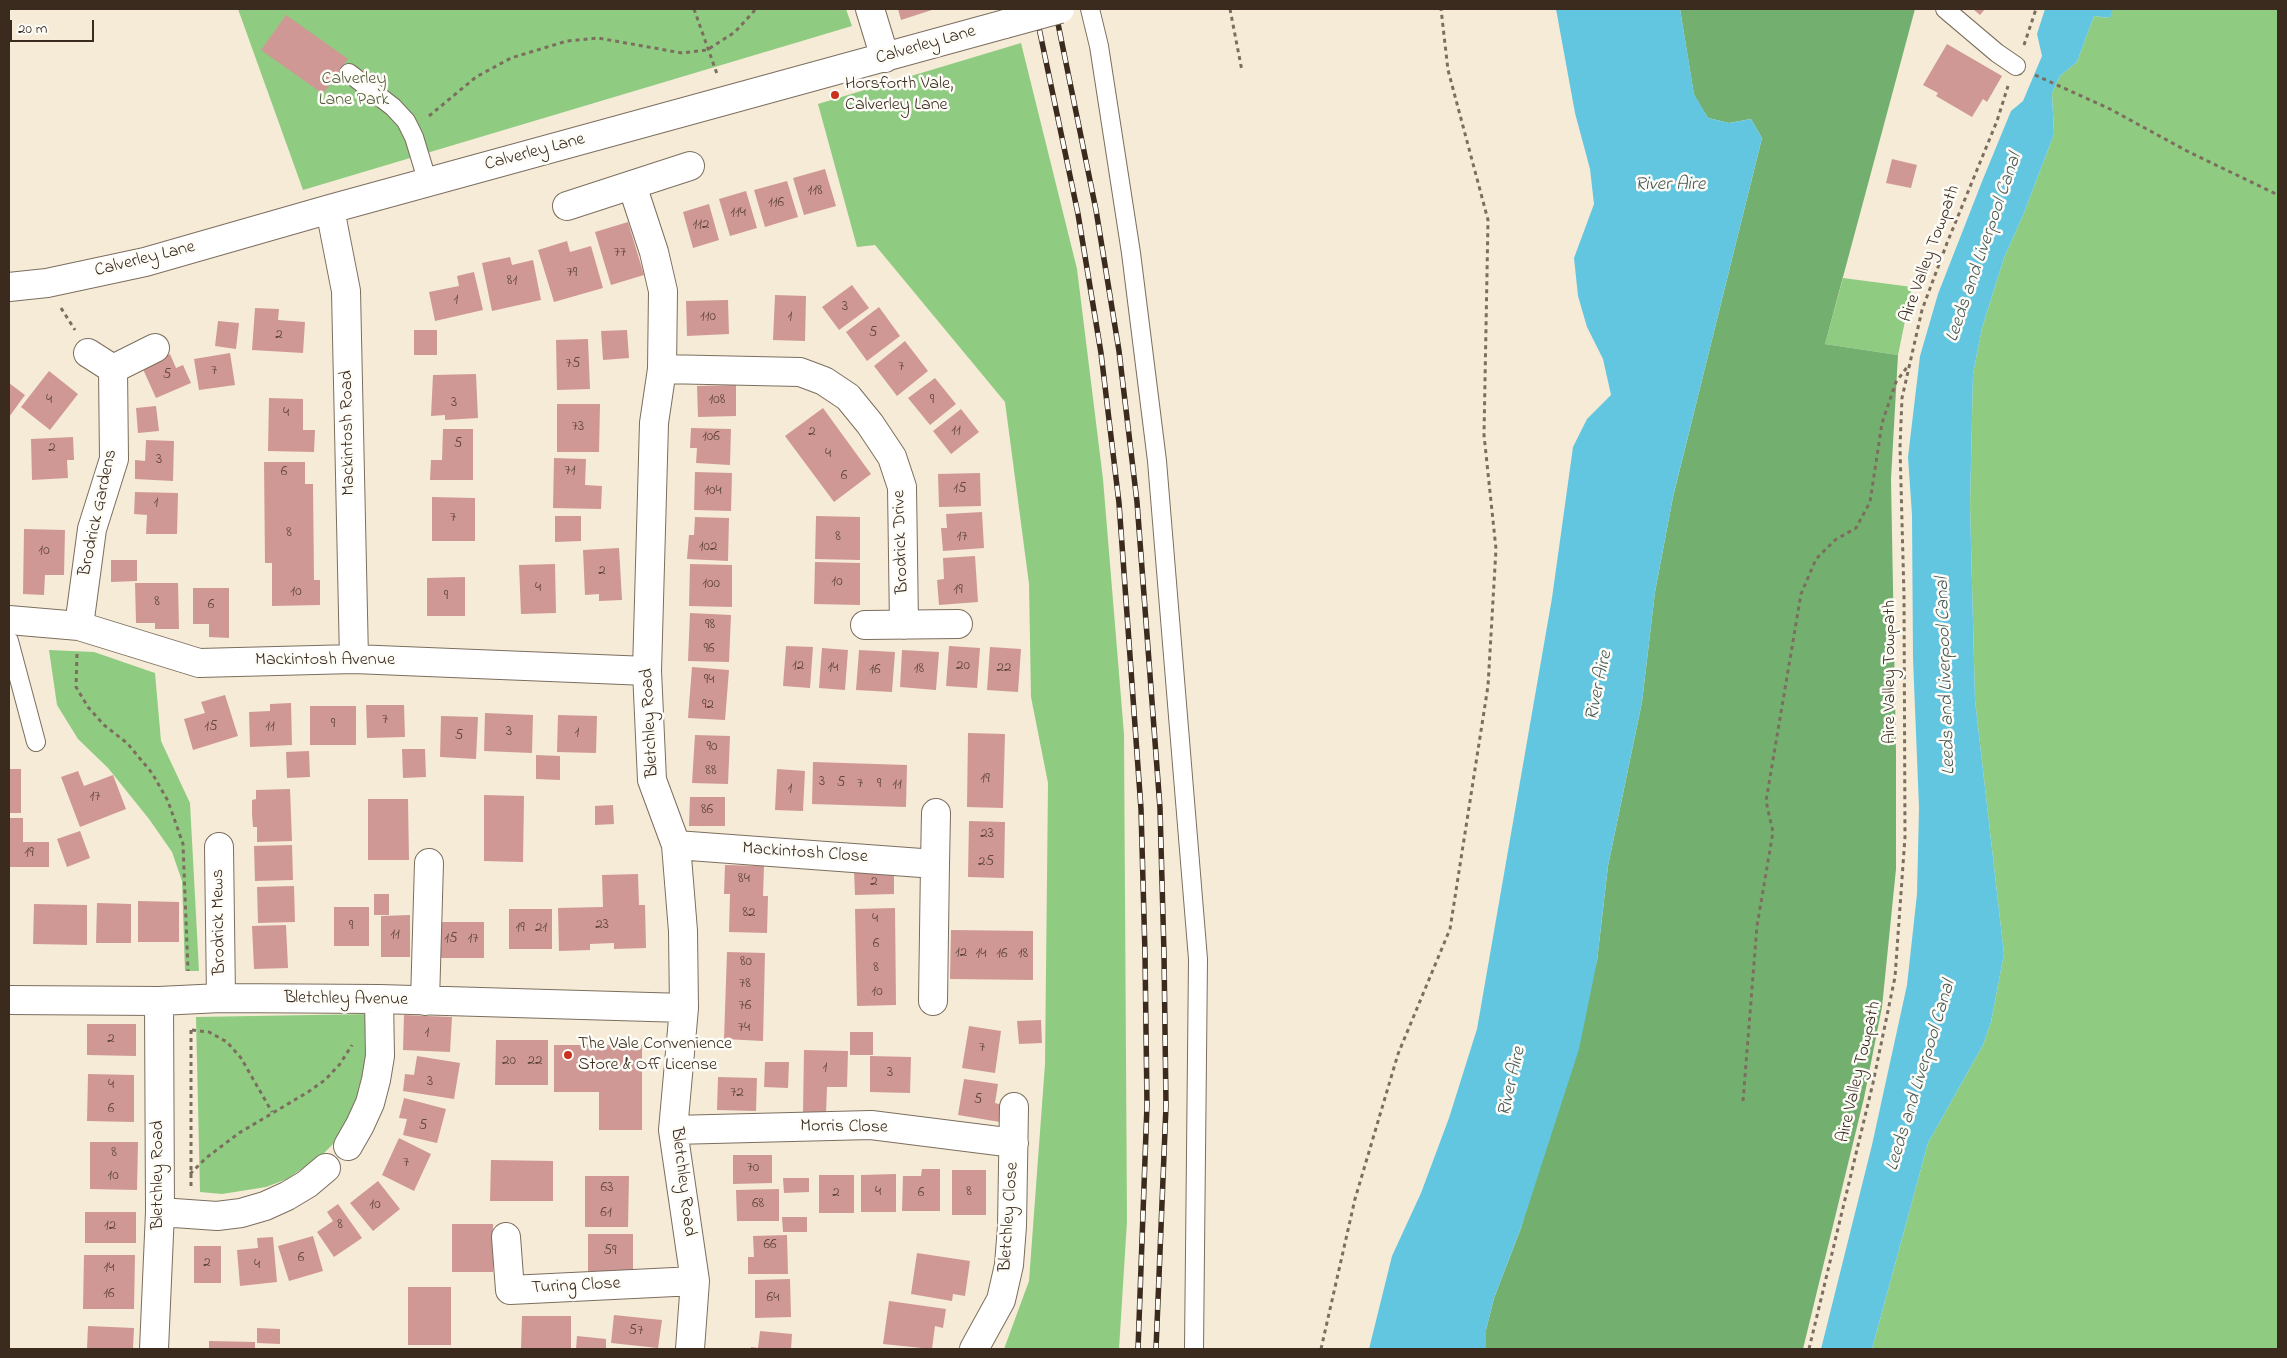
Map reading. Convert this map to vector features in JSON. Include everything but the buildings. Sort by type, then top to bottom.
[{"type":"street","points":[[870,9],[885,58]]},
{"type":"street","name":"Calverley Lane","points":[[9,286],[47,283],[145,262],[428,182],[1060,9]]},
{"type":"street","points":[[567,206],[690,166]]},
{"type":"street","name":"Bletchley Road","points":[[632,185],[654,252],[663,291],[662,369],[654,423],[647,671],[652,780],[676,845],[682,931],[684,1008],[673,1130],[695,1281],[690,1349]]},
{"type":"street","name":"Mackintosh Road","points":[[330,210],[346,291],[354,659]]},
{"type":"street","points":[[88,353],[113,369],[156,348]]},
{"type":"street","name":"Brodrick Gardens","points":[[78,626],[92,529],[114,459],[113,369]]},
{"type":"street","name":"Brodrick Drive","points":[[662,369],[800,372],[824,381],[848,397],[870,424],[892,457],[902,487],[904,625]]},
{"type":"street","name":"Mackintosh Avenue","points":[[9,620],[78,626],[199,663],[354,659],[647,671]]},
{"type":"street","points":[[864,625],[958,624]]},
{"type":"street","points":[[933,1001],[936,812]]},
{"type":"street","name":"Mackintosh Close","points":[[676,845],[934,864]]},
{"type":"street","name":"Brodrick Mews","points":[[219,847],[221,998]]},
{"type":"street","points":[[426,1001],[429,863]]},
{"type":"street","points":[[348,1146],[360,1126],[370,1103],[380,1056],[370,999]]},
{"type":"street","name":"Bletchley Avenue","points":[[9,1000],[370,999],[684,1008]]},
{"type":"street","name":"Bletchley Road","points":[[154,1349],[160,1212],[159,1001]]},
{"type":"street","name":"Bletchley Close","points":[[974,1349],[977,1340],[1001,1300],[1009,1265],[1014,1107]]},
{"type":"street","name":"Morris Close","points":[[673,1130],[871,1125],[1014,1144]]},
{"type":"street","points":[[160,1212],[217,1216],[241,1213],[265,1206],[287,1196],[307,1184],[326,1168]]},
{"type":"street","name":"Turing Close","points":[[506,1237],[510,1290],[695,1281]]},
{"type":"lane","points":[[1090,9],[1099,46],[1131,253],[1157,461],[1197,949],[1194,1349]]},
{"type":"lane","points":[[1945,9],[1997,53],[2016,66]]},
{"type":"lane","points":[[349,73],[394,107],[406,120],[414,137],[428,182]]},
{"type":"lane","points":[[9,641],[36,742]]},
{"type":"path","points":[[694,9],[707,50],[728,100]]},
{"type":"path","points":[[414,137],[421,124],[441,104],[476,77],[511,58],[567,41],[598,38],[682,53],[707,50],[735,32],[756,9]]},
{"type":"path","points":[[1230,9],[1242,72]]},
{"type":"path","points":[[1321,1349],[1355,1199],[1398,1054],[1450,929],[1488,686],[1496,549],[1484,435],[1488,220],[1448,70],[1441,9]]},
{"type":"path","name":"Aire Valley Towpath","points":[[1809,1349],[1895,977],[1905,837],[1904,596],[1900,447],[1902,398],[1922,310],[1997,121],[2004,96],[2036,9]]},
{"type":"path","points":[[2016,66],[2087,98],[2187,151],[2278,195]]},
{"type":"path","points":[[47,283],[88,353]]},
{"type":"path","points":[[1743,1101],[1758,926],[1773,832],[1766,801],[1801,594],[1816,559],[1835,540],[1856,528],[1870,502],[1882,423],[1896,382],[1910,364]]},
{"type":"path","points":[[78,626],[76,687],[88,707],[104,725],[127,743],[152,773],[168,801],[184,844],[189,1000],[192,1030],[191,1214]]},
{"type":"path","points":[[190,1174],[206,1158],[239,1133],[325,1080],[340,1064],[352,1046],[370,999]]},
{"type":"path","points":[[159,1029],[209,1032],[227,1042],[241,1058],[272,1112]]},
{"type":"green space","name":"Calverley Lane Park","points":[[238,9],[846,9],[852,26],[303,190]]},
{"type":"green space","points":[[1680,9],[1915,9],[1825,344],[1898,355],[1891,479],[1896,869],[1882,1007],[1864,1098],[1803,1349],[1486,1349],[1486,1330],[1494,1298],[1521,1228],[1597,961],[1608,866],[1642,702],[1655,592],[1673,497],[1762,138],[1751,119],[1729,123],[1708,118],[1694,95]]},
{"type":"green space","points":[[2113,9],[2278,9],[2278,1349],[1872,1349],[1928,1143],[1983,1045],[1991,1022],[2004,954],[1975,700],[1970,505],[1973,374],[1982,328],[2004,258],[2024,213],[2054,134],[2052,93],[2060,76],[2077,62],[2094,16],[2109,18]]},
{"type":"green space","points":[[1021,43],[1077,269],[1103,479],[1124,734],[1127,1221],[1119,1349],[1004,1349],[1029,1281],[1045,1064],[1048,783],[1031,697],[1029,584],[1005,402],[875,245],[857,247],[818,104]]},
{"type":"green space","points":[[1843,278],[1912,287],[1898,355],[1825,344]]},
{"type":"green space","points":[[49,650],[94,652],[155,673],[161,741],[190,803],[199,971],[185,971],[182,881],[172,852],[149,819],[108,768],[78,739],[57,705]]},
{"type":"green space","points":[[370,1014],[368,1080],[338,1139],[323,1154],[287,1179],[266,1187],[222,1194],[200,1192],[196,1017]]},
{"type":"water","name":"River Aire","points":[[1556,9],[1680,9],[1694,94],[1708,118],[1729,123],[1751,119],[1762,138],[1673,497],[1655,592],[1642,702],[1608,866],[1597,961],[1579,1049],[1521,1228],[1494,1298],[1486,1330],[1486,1349],[1369,1349],[1392,1256],[1421,1193],[1449,1118],[1477,1029],[1552,598],[1573,447],[1587,419],[1611,395],[1603,359],[1587,327],[1578,296],[1574,258],[1594,204],[1590,169],[1575,113]]},
{"type":"water","name":"Leeds and Liverpool Canal","points":[[2045,9],[2113,9],[2110,18],[2094,16],[2077,62],[2060,76],[2052,93],[2054,134],[2024,213],[2004,258],[1982,328],[1973,374],[1970,505],[1975,700],[2004,954],[1991,1022],[1983,1045],[1928,1143],[1872,1349],[1821,1349],[1872,1145],[1907,985],[1917,894],[1919,808],[1913,658],[1912,515],[1908,457],[1920,356],[1938,294],[1983,179],[2011,111],[2023,101],[2042,56],[2037,34]]},
{"type":"railway","points":[[1035,9],[1078,214],[1101,353],[1119,503],[1141,809],[1145,954],[1147,1105],[1138,1349]]},
{"type":"railway","points":[[1055,9],[1096,210],[1119,351],[1137,502],[1160,808],[1164,954],[1166,1106],[1156,1349]]},
{"type":"place","name":"Horsforth Vale, Calverley Lane","points":[[835,95]]},
{"type":"place","name":"The Vale Convenience Store & Off License","points":[[568,1055]]}]
